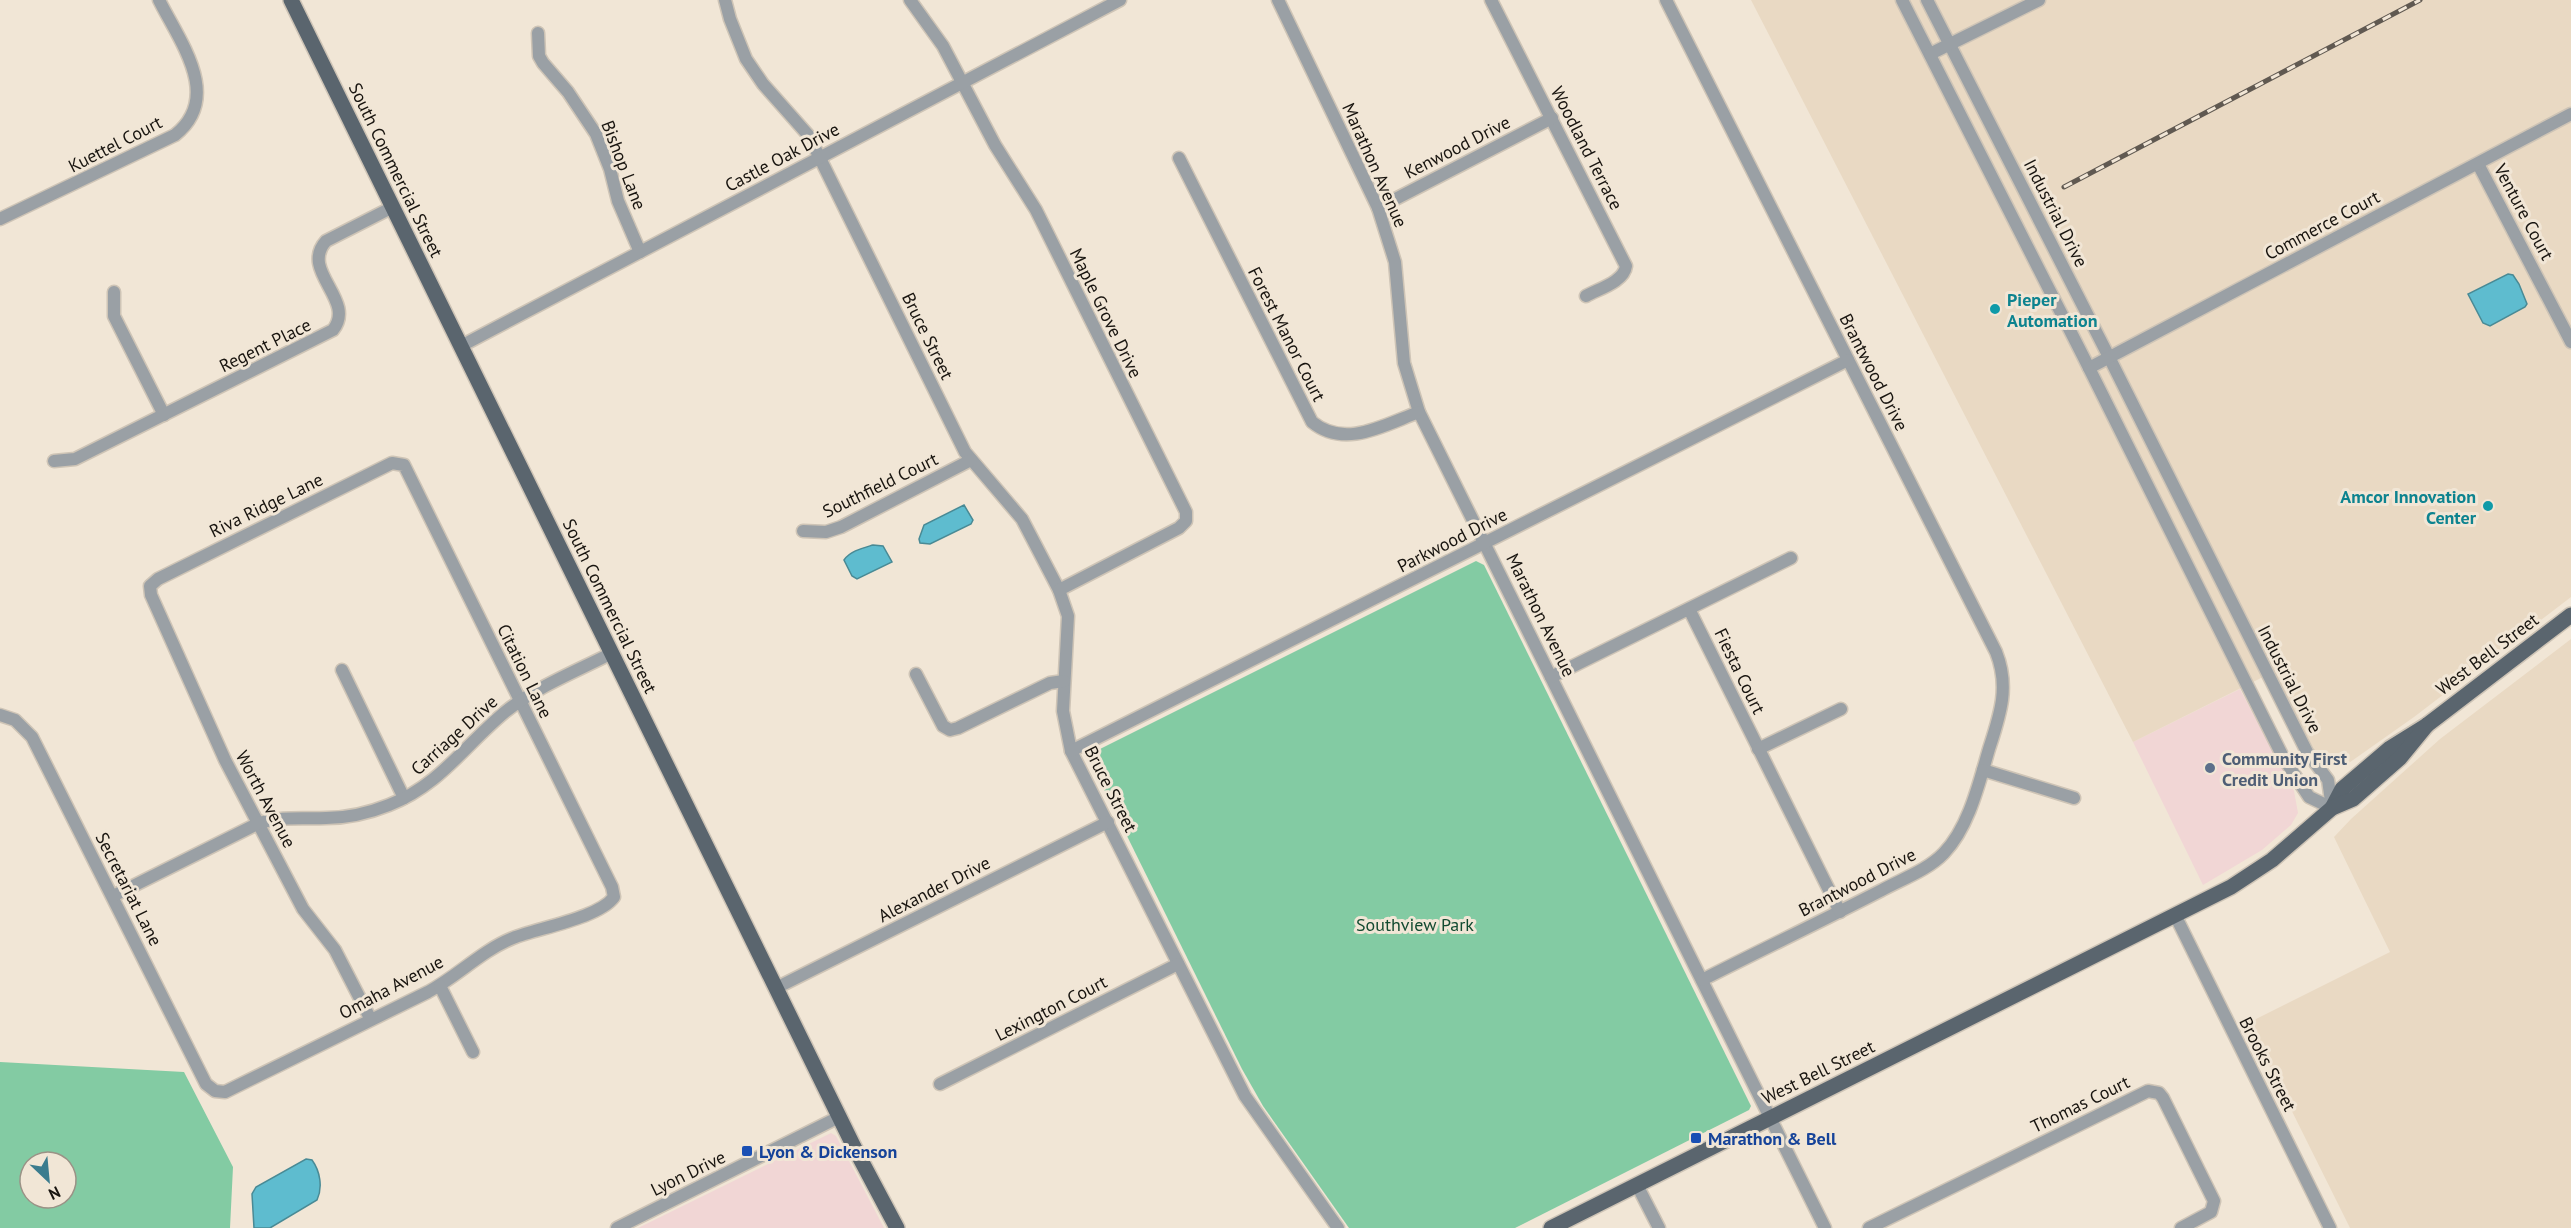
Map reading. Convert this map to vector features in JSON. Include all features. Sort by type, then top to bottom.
[{"type":"main road","name":"South Commercial Street","points":[[291,0],[839,1117],[897,1228]]},
{"type":"main road","name":"West Bell Street","points":[[1551,1228],[2210,898],[2265,865],[2332,808],[2343,789],[2390,748],[2427,725],[2571,615]]},
{"type":"street","name":"Kuettel Court","points":[[0,219],[175,135],[189,120],[197,104],[197,82],[159,0]]},
{"type":"street","name":"Bruce Street","points":[[725,0],[746,59],[774,97],[804,128],[820,156],[971,460],[1023,519],[1059,590],[1068,616],[1063,711],[1071,751],[1254,1110],[1338,1228]]},
{"type":"street","name":"Maple Grove Drive","points":[[910,0],[943,46],[995,145],[1036,210],[1187,516],[1184,524],[1179,528],[1059,590]]},
{"type":"street","name":"Castle Oak Drive","points":[[461,346],[1120,0]]},
{"type":"street","name":"Marathon Avenue","points":[[1278,0],[1378,208],[1395,262],[1404,363],[1419,412],[1825,1228]]},
{"type":"street","name":"Woodland Terrace","points":[[1491,0],[1626,266],[1626,272],[1619,278],[1586,296]]},
{"type":"street","name":"Brantwood Drive","points":[[1666,0],[2001,664],[2004,697],[1983,770],[1960,832],[1944,854],[1930,865],[1702,980]]},
{"type":"street","points":[[1902,0],[2289,767],[2309,797],[2332,808]]},
{"type":"street","name":"Industrial Drive","points":[[1927,0],[2307,752],[2328,780],[2332,808]]},
{"type":"street","points":[[1930,54],[2039,0]]},
{"type":"street","name":"Bishop Lane","points":[[538,33],[539,56],[568,92],[596,134],[610,169],[618,201],[640,252]]},
{"type":"street","name":"Commerce Court","points":[[2089,368],[2571,114]]},
{"type":"street","name":"Kenwood Drive","points":[[1378,208],[1552,118]]},
{"type":"street","name":"Forest Manor Court","points":[[1179,158],[1312,422],[1328,433],[1348,436],[1368,432],[1419,412]]},
{"type":"street","name":"Venture Court","points":[[2478,164],[2571,342]]},
{"type":"street","name":"Regent Place","points":[[54,462],[75,459],[333,330],[339,321],[340,311],[317,260],[320,247],[326,241],[393,207]]},
{"type":"street","points":[[114,292],[114,316],[164,415]]},
{"type":"street","name":"Parkwood Drive","points":[[1071,751],[1848,360]]},
{"type":"street","name":"Southfield Court","points":[[803,531],[826,532],[842,527],[971,460]]},
{"type":"street","name":"Riva Ridge Lane","points":[[150,586],[169,574],[392,463],[400,463]]},
{"type":"street","name":"Citation Lane","points":[[400,463],[407,469],[612,887],[614,897]]},
{"type":"street","points":[[1551,677],[1791,558]]},
{"type":"street","name":"Worth Avenue","points":[[150,586],[213,734],[303,909],[335,950],[371,1020]]},
{"type":"street","name":"Fiesta Court","points":[[1689,609],[1839,912]]},
{"type":"street","name":"Carriage Drive","points":[[112,896],[259,823],[274,819],[349,816],[366,813],[404,798],[438,777],[496,720],[520,701],[612,653]]},
{"type":"street","points":[[342,670],[404,798]]},
{"type":"street","points":[[916,674],[943,726],[950,730],[1050,683],[1064,681]]},
{"type":"street","points":[[1758,749],[1841,709]]},
{"type":"street","name":"Secretariat Lane","points":[[0,715],[15,720],[32,737],[207,1084],[215,1091]]},
{"type":"street","points":[[1983,770],[2074,798]]},
{"type":"street","name":"Alexander Drive","points":[[776,988],[1108,822]]},
{"type":"street","name":"Omaha Avenue","points":[[215,1091],[225,1092],[440,986],[489,950],[531,932],[568,922],[609,903],[614,897]]},
{"type":"street","name":"Brooks Street","points":[[2175,915],[2330,1228]]},
{"type":"street","name":"Lexington Court","points":[[940,1084],[1178,964]]},
{"type":"street","points":[[440,986],[473,1052]]},
{"type":"street","name":"Thomas Court","points":[[1869,1228],[2148,1091],[2159,1093],[2163,1098],[2214,1201],[2211,1212],[2181,1228]]},
{"type":"street","name":"Lyon Drive","points":[[617,1228],[839,1117]]},
{"type":"street","points":[[1637,1185],[1659,1228]]},
{"type":"shaded area","points":[[1751,0],[2571,0],[2571,597],[2414,717],[2346,765],[2333,765],[2317,755],[2273,672],[2133,742]]},
{"type":"shaded area","points":[[2571,639],[2571,1228],[2350,1228],[2248,1023],[2390,952],[2334,837],[2440,739]]},
{"type":"shaded area","points":[[2240,689],[2294,791],[2298,813],[2291,825],[2262,850],[2203,885],[2133,742]]},
{"type":"shaded area","points":[[831,1133],[836,1136],[884,1228],[638,1228]]},
{"type":"green space","name":"Southview Park","points":[[1476,561],[1484,565],[1751,1106],[1749,1110],[1515,1228],[1349,1228],[1263,1106],[1242,1069],[1089,759],[1094,752]]},
{"type":"green space","points":[[0,1062],[184,1072],[233,1167],[230,1228],[0,1228]]},
{"type":"water","points":[[2508,274],[2513,275],[2519,284],[2527,304],[2490,326],[2483,323],[2468,294]]},
{"type":"water","points":[[964,505],[973,520],[971,524],[930,544],[920,543],[919,539],[924,525]]},
{"type":"water","points":[[873,545],[883,546],[892,562],[857,579],[852,576],[844,560],[853,552]]},
{"type":"water","points":[[306,1159],[312,1160],[319,1174],[320,1190],[317,1200],[270,1228],[254,1228],[252,1194],[256,1187]]},
{"type":"railway","points":[[2064,187],[2420,0]]},
{"type":"place","name":"Pieper Automation","points":[[1995,309]]},
{"type":"place","name":"Amcor Innovation Center","points":[[2488,506]]},
{"type":"place","name":"Community First Credit Union","points":[[2210,768]]},
{"type":"place","name":"Marathon & Bell","points":[[1696,1138]]},
{"type":"place","name":"Lyon & Dickenson","points":[[747,1151]]}]
